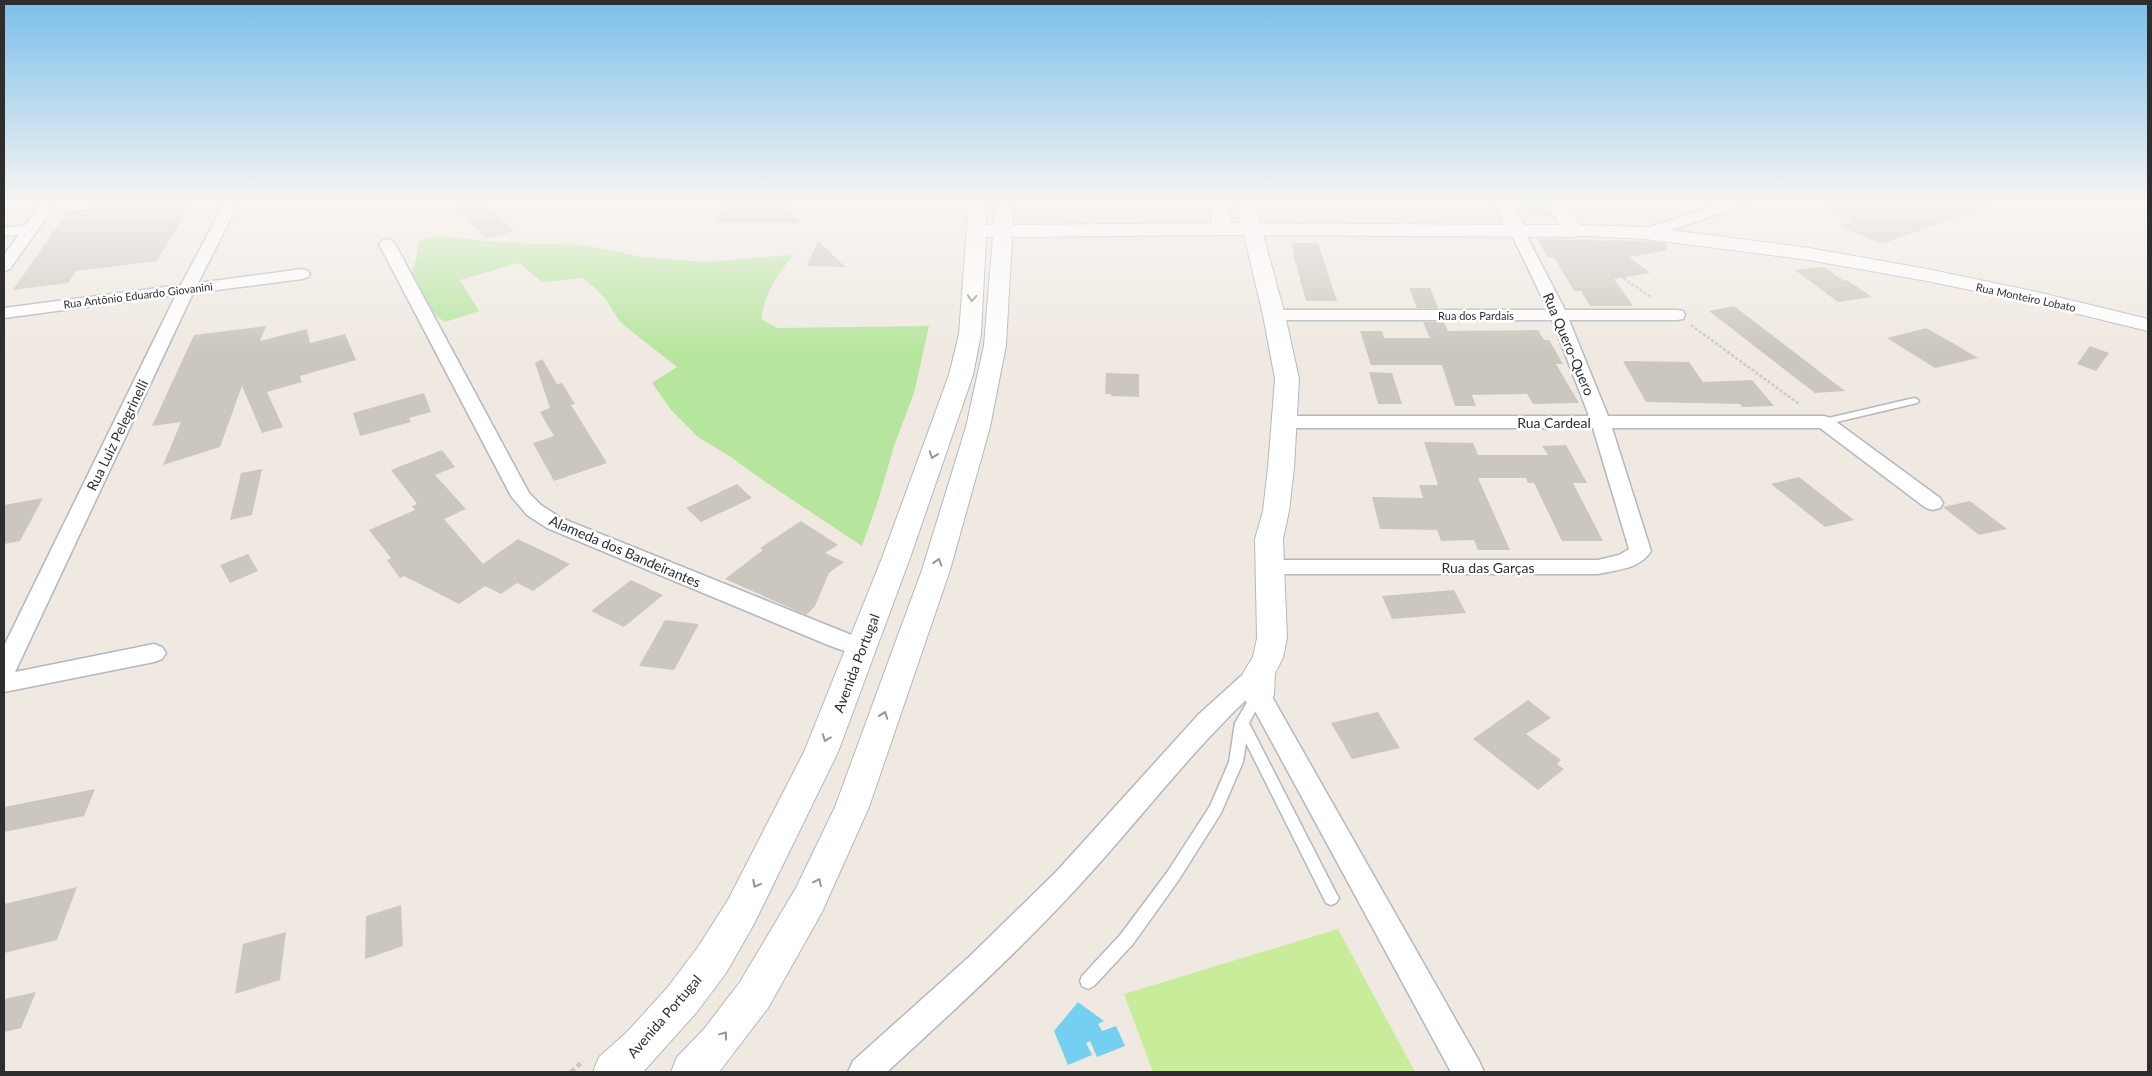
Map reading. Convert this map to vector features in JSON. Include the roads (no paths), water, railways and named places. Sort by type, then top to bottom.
[{"type":"main road","name":"Avenida Portugal","points":[[614,1072],[641,1046],[682,1000],[712,960],[741,912],[817,761],[896,558],[961,375],[988,252]]},
{"type":"main road","points":[[692,1072],[718,1044],[754,995],[809,900],[852,807],[936,570],[978,428],[995,345],[995,252]]},
{"type":"main road","points":[[1257,252],[1274,315],[1287,379],[1285,422],[1276,511],[1269,539],[1268,567],[1272,638],[1268,658],[1259,684]]},
{"type":"main road","name":"Rua Monteiro Lobato","points":[[1795,252],[1879,266],[2037,298],[2148,325]]},
{"type":"street","points":[[4,266],[14,252]]},
{"type":"street","name":"Rua Luiz Pelegrinelli","points":[[4,670],[206,252]]},
{"type":"street","name":"Alameda dos Bandeirantes","points":[[391,252],[521,496],[534,510],[554,523],[861,648]]},
{"type":"street","name":"Rua Quero-Quero","points":[[1527,252],[1559,316],[1601,422],[1623,488]]},
{"type":"street","name":"Rua Antônio Eduardo Giovanini","points":[[4,313],[302,274]]},
{"type":"street","name":"Rua dos Pardais","points":[[1274,315],[1677,316]]},
{"type":"street","name":"Rua Cardeal","points":[[1285,422],[1824,422]]},
{"type":"street","points":[[1824,422],[1933,503]]},
{"type":"street","name":"Rua das Garças","points":[[1268,567],[1598,567],[1626,561],[1640,551],[1623,488]]},
{"type":"street","points":[[4,683],[154,653]]},
{"type":"street","points":[[864,1072],[994,953],[1066,881],[1208,721],[1259,684],[1468,1072]]},
{"type":"lane","points":[[1824,422],[1914,401]]},
{"type":"lane","points":[[1088,981],[1127,939],[1173,876],[1216,809],[1236,762],[1242,723],[1259,684]]},
{"type":"lane","points":[[1242,723],[1331,898]]},
{"type":"water","points":[[1078,1002],[1104,1021],[1098,1024],[1102,1031],[1116,1026],[1125,1046],[1097,1057],[1090,1041],[1086,1043],[1092,1055],[1068,1065],[1054,1031]]}]
